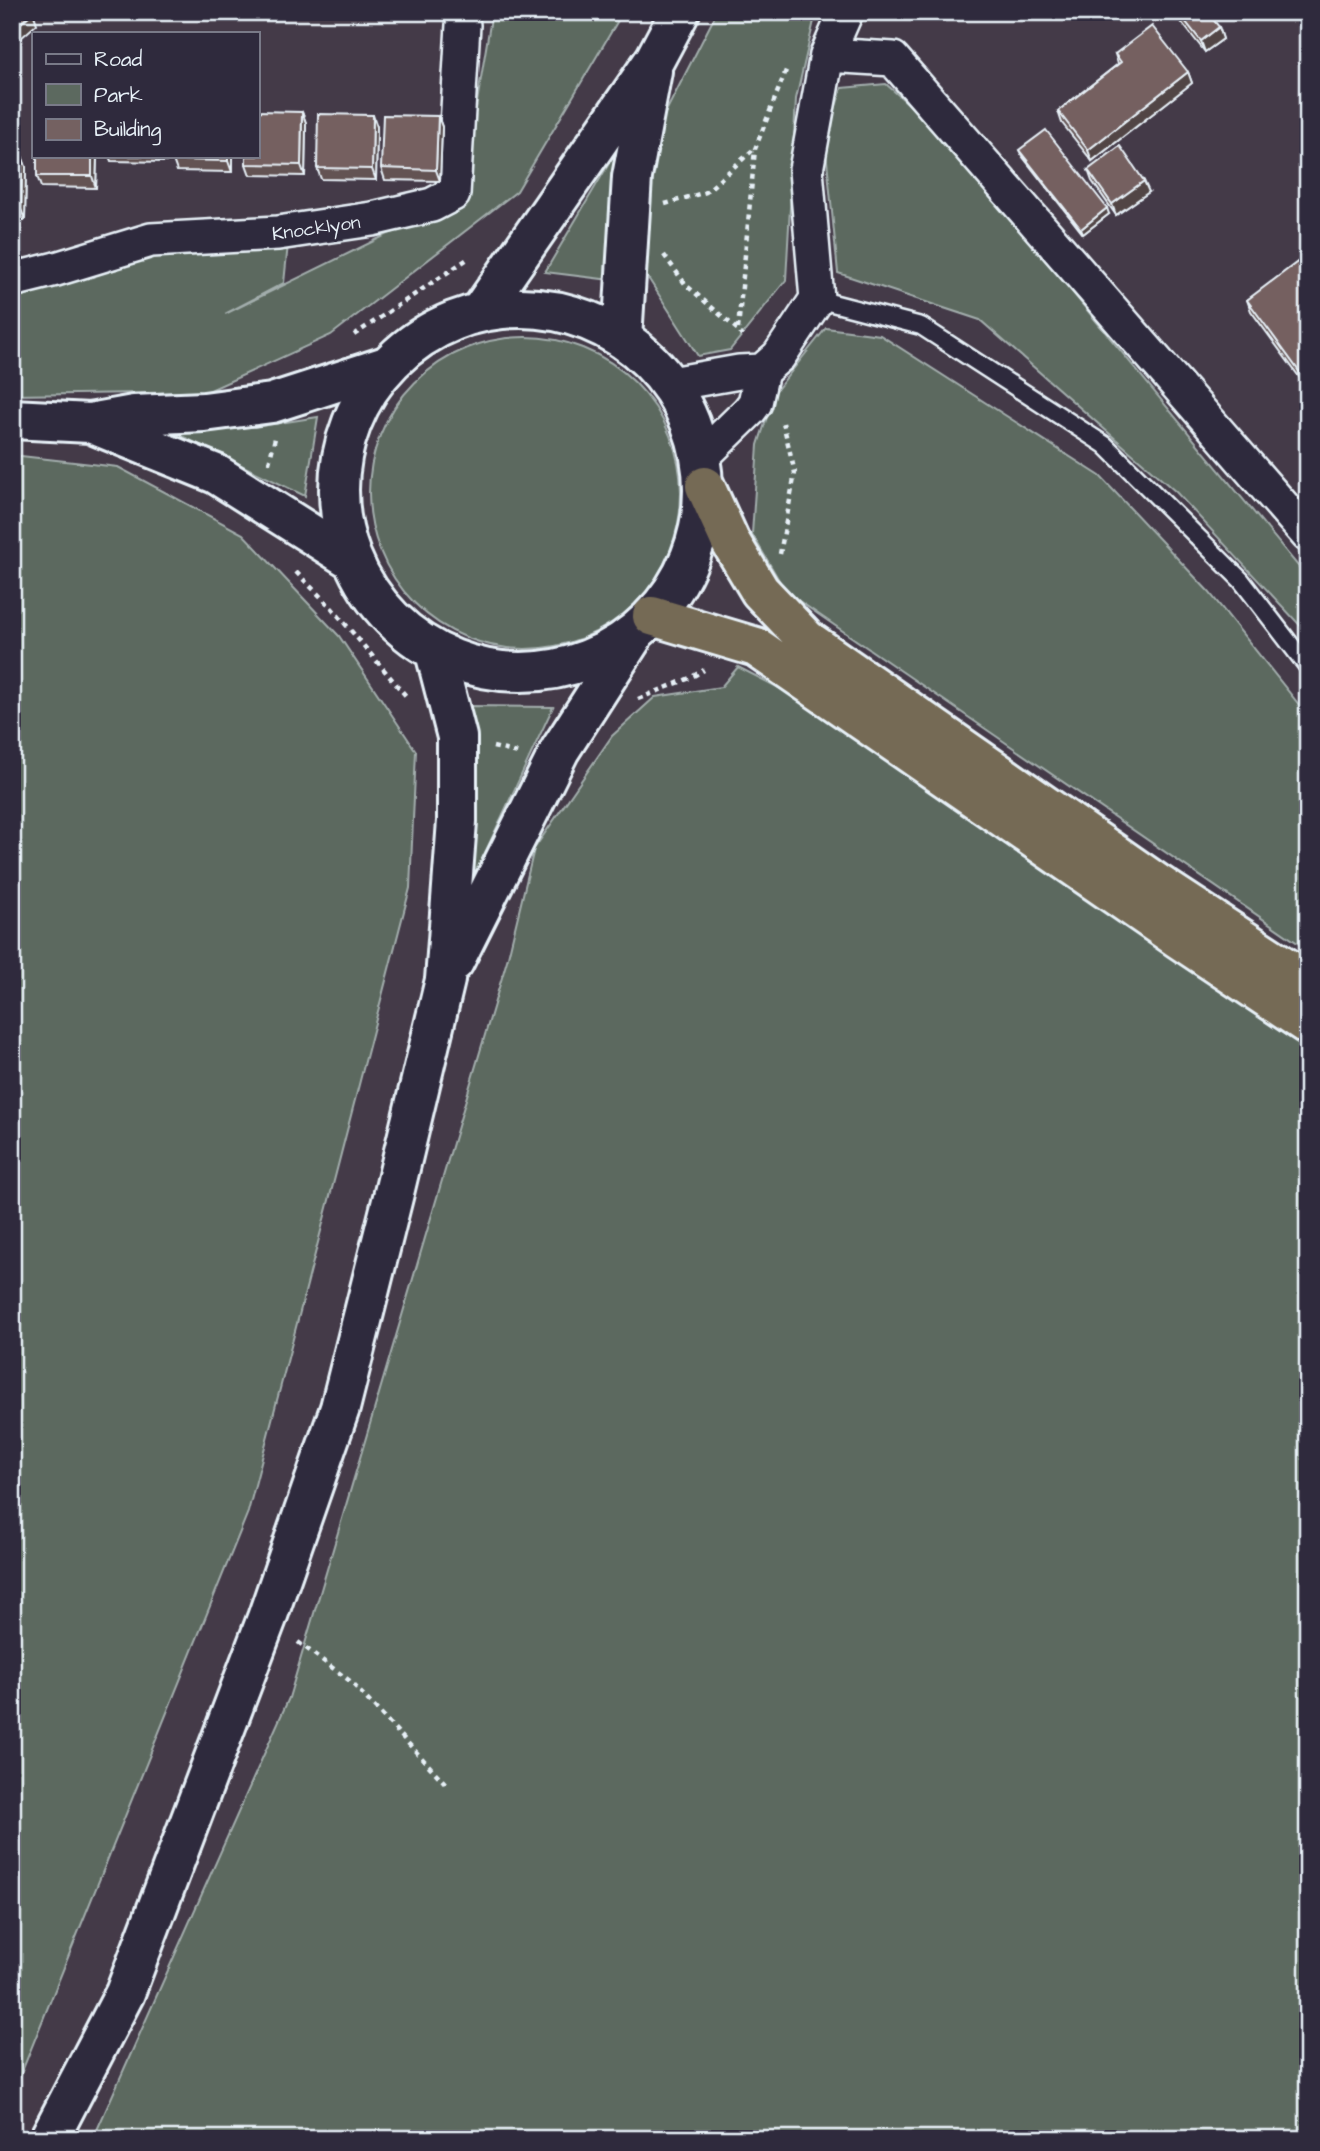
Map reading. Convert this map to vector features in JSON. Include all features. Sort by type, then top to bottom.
[{"type":"highway","points":[[704,471],[730,541],[760,591],[806,639],[1158,884],[1308,982]]},
{"type":"highway","points":[[644,625],[756,647],[1156,923],[1308,1024]]},
{"type":"main road","points":[[480,312],[655,59],[680,12]]},
{"type":"main road","points":[[622,339],[632,177],[655,59]]},
{"type":"main road","points":[[445,980],[559,750],[644,625],[679,580],[696,538],[704,471],[692,419],[671,384],[622,339],[578,317],[530,308],[480,312],[435,329],[414,342],[386,366],[362,400],[345,437],[338,479],[340,520],[352,560],[372,597],[400,628],[435,652],[474,667],[516,673],[559,669],[599,655],[644,625]]},
{"type":"main road","points":[[12,419],[90,423],[134,415],[204,412],[272,403],[386,366]]},
{"type":"main road","points":[[90,423],[216,474],[352,560]]},
{"type":"main road","points":[[49,2139],[125,1993],[267,1618],[340,1408],[445,980],[457,821],[457,737],[435,652]]},
{"type":"street","points":[[704,471],[755,402],[762,371],[779,356],[817,299],[806,170],[827,55],[846,12]]},
{"type":"street","name":"Knocklyon","points":[[12,280],[56,270],[151,240],[278,233],[372,219],[432,205],[453,194],[463,25]]},
{"type":"street","points":[[827,55],[893,59],[1308,535]]},
{"type":"street","points":[[671,384],[739,372],[762,371]]},
{"type":"lane","points":[[817,299],[921,326],[1105,445],[1241,580],[1308,667]]},
{"type":"path","points":[[663,253],[685,285],[738,330],[755,149],[788,65]]},
{"type":"path","points":[[652,208],[706,192],[755,149]]},
{"type":"path","points":[[348,339],[478,252]]},
{"type":"path","points":[[785,432],[795,473],[785,536]]},
{"type":"path","points":[[269,467],[276,434]]},
{"type":"path","points":[[295,570],[331,607],[406,696],[412,708]]},
{"type":"path","points":[[482,745],[530,756]]},
{"type":"path","points":[[267,1618],[350,1681],[446,1784]]},
{"type":"green space","points":[[492,12],[623,12],[517,191],[331,335],[206,392],[12,395],[12,298],[153,254],[288,244],[284,283],[225,314],[388,234],[459,210]]},
{"type":"green space","points":[[717,12],[816,12],[796,99],[786,280],[730,350],[698,356],[643,270],[640,162]]},
{"type":"green space","points":[[886,84],[941,133],[1308,578],[1308,634],[1176,492],[980,320],[838,273],[825,140],[842,88]]},
{"type":"green space","points":[[614,155],[611,280],[545,272]]},
{"type":"green space","points":[[826,328],[880,335],[1100,476],[1209,592],[1308,716],[1308,950],[786,592],[752,534],[758,445],[775,392]]},
{"type":"green space","points":[[525,337],[555,340],[585,349],[611,364],[635,383],[654,407],[669,433],[678,463],[681,493],[678,523],[669,553],[654,579],[635,603],[611,622],[585,637],[555,646],[525,649],[495,646],[465,637],[439,622],[415,603],[396,579],[381,553],[372,523],[369,493],[372,463],[381,433],[396,407],[415,383],[439,364],[465,349],[495,340]]},
{"type":"green space","points":[[318,417],[305,496],[161,426],[254,427]]},
{"type":"green space","points":[[12,455],[118,467],[243,534],[339,636],[416,751],[410,888],[248,1512],[12,2096]]},
{"type":"green space","points":[[738,667],[783,690],[1308,1044],[1308,2139],[93,2139],[289,1698],[508,957],[534,849],[612,736],[655,697],[721,687]]},
{"type":"green space","points":[[467,706],[553,707],[469,887]]},
{"type":"building","points":[[12,12],[33,12],[12,31]]},
{"type":"building","points":[[1178,12],[1207,12],[1219,27],[1201,41]]},
{"type":"building","points":[[1152,26],[1188,72],[1088,150],[1058,111],[1121,62],[1115,54]]},
{"type":"building","points":[[259,111],[302,112],[301,165],[246,164],[246,158],[259,158]]},
{"type":"building","points":[[318,114],[373,115],[372,169],[317,168]]},
{"type":"building","points":[[383,115],[438,116],[436,170],[381,168]]},
{"type":"building","points":[[1046,130],[1107,208],[1081,229],[1019,150]]},
{"type":"building","points":[[1120,146],[1144,181],[1112,204],[1088,170]]},
{"type":"building","points":[[12,155],[22,156],[21,209],[12,209]]},
{"type":"building","points":[[37,158],[92,158],[92,176],[37,176]]},
{"type":"building","points":[[173,158],[228,158],[228,161]]},
{"type":"building","points":[[1304,257],[1308,262],[1308,375],[1304,378],[1247,300]]}]
